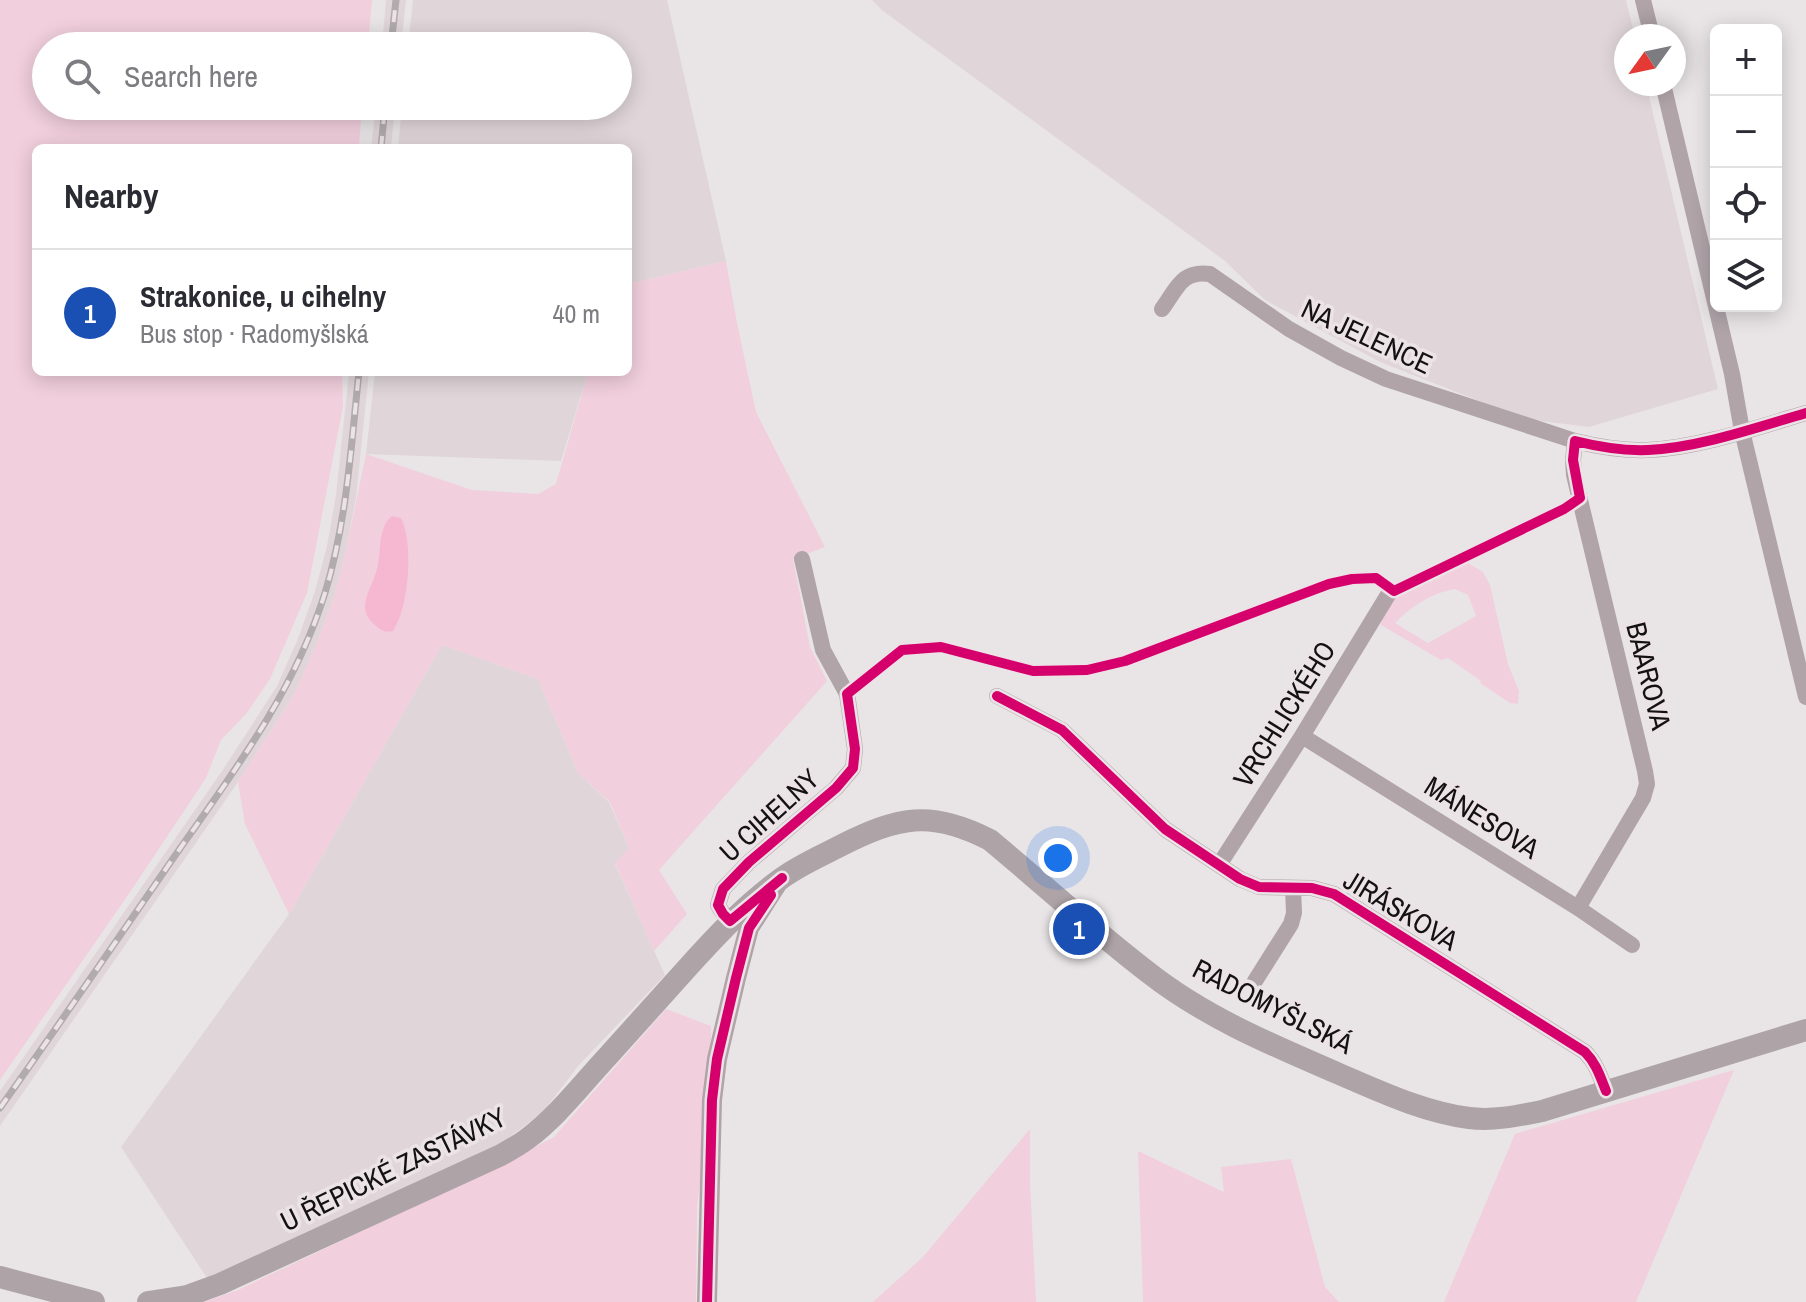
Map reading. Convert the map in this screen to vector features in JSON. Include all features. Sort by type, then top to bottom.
[{"type":"main road","name":"RADOMYŠLSKÁ","points":[[740,924],[782,878],[807,862],[887,825],[908,820],[928,820],[967,828],[990,840],[1149,974],[1211,1015],[1361,1083],[1445,1114],[1491,1119],[1542,1111],[1806,1030]]},
{"type":"main road","name":"U ŘEPICKÉ ZASTÁVKY","points":[[148,1302],[187,1296],[235,1277],[501,1155],[528,1138],[740,924]]},
{"type":"main road","points":[[0,1277],[94,1302]]},
{"type":"street","points":[[1643,0],[1649,24]]},
{"type":"street","points":[[1666,96],[1806,697]]},
{"type":"street","name":"NA JELENCE","points":[[1162,309],[1184,279],[1197,272],[1210,274],[1289,329],[1374,374],[1434,396],[1605,448],[1667,448],[1806,413]]},
{"type":"street","name":"BAAROVA","points":[[1575,441],[1574,475],[1647,784],[1643,798],[1578,908]]},
{"type":"street","name":"U CIHELNY","points":[[740,924],[723,914],[718,905],[723,889],[749,862],[836,788],[853,768],[855,749],[847,694],[823,650],[802,559]]},
{"type":"street","name":"VRCHLICKÉHO","points":[[1219,865],[1391,590]]},
{"type":"street","name":"JIRÁSKOVA","points":[[997,696],[1062,730],[1165,829],[1249,884],[1312,888],[1334,894],[1585,1052],[1598,1069],[1606,1091]]},
{"type":"street","name":"MÁNESOVA","points":[[1302,736],[1632,945]]},
{"type":"street","points":[[1255,981],[1291,924],[1293,888]]},
{"type":"street","points":[[707,1302],[712,1100],[717,1059],[736,978],[740,924]]},
{"type":"shaded area","points":[[0,0],[372,0],[369,32],[32,32],[32,120],[361,120],[359,144],[32,144],[32,376],[342,376],[343,406],[307,593],[270,679],[246,714],[221,740],[206,778],[0,1080]]},
{"type":"shaded area","points":[[386,0],[406,0],[403,32],[383,32]]},
{"type":"shaded area","points":[[413,0],[667,0],[726,261],[632,283],[632,144],[398,144],[401,120],[632,120],[632,32],[410,32]]},
{"type":"shaded area","points":[[872,0],[1626,0],[1632,24],[1614,24],[1614,96],[1649,96],[1718,389],[1589,427],[1525,419],[1380,362],[1265,300],[1225,261]]},
{"type":"shaded area","points":[[374,120],[394,120],[391,144],[371,144]]},
{"type":"shaded area","points":[[726,261],[756,412],[825,547],[793,559],[810,647],[827,681],[659,870],[687,914],[654,951],[615,863],[629,848],[610,802],[578,773],[538,679],[442,645],[289,914],[245,824],[238,782],[294,695],[317,643],[334,597],[366,454],[472,490],[538,494],[556,484],[587,376],[632,376],[632,283]]},
{"type":"shaded area","points":[[349,376],[369,376],[356,498],[346,550],[334,597],[294,695],[238,782],[0,1126],[0,1091],[222,771],[277,686],[315,591],[336,495]]},
{"type":"shaded area","points":[[375,376],[587,376],[561,461],[366,454]]},
{"type":"shaded area","points":[[392,516],[401,518],[405,529],[408,575],[403,607],[393,631],[388,632],[369,619],[365,606],[377,569],[382,533]]},
{"type":"shaded area","points":[[1468,563],[1483,572],[1490,585],[1508,664],[1519,691],[1518,704],[1510,703],[1448,658],[1441,660],[1381,625],[1381,619],[1398,593]],"holes":[[[1455,589],[1468,595],[1476,616],[1428,643],[1395,623],[1430,597]]]},
{"type":"shaded area","points":[[442,645],[538,679],[578,773],[609,802],[629,848],[615,864],[665,975],[579,1065],[543,1112],[503,1142],[209,1281],[121,1147],[289,914]]},
{"type":"shaded area","points":[[666,1009],[711,1026],[712,1100],[697,1205],[696,1302],[204,1302],[238,1290],[554,1137]]},
{"type":"shaded area","points":[[1734,1070],[1636,1302],[1444,1302],[1515,1134]]},
{"type":"shaded area","points":[[1030,1129],[1036,1302],[873,1302],[923,1257]]},
{"type":"shaded area","points":[[1138,1151],[1224,1192],[1221,1167],[1291,1159],[1325,1287],[1339,1302],[1143,1302]]},
{"type":"railway","points":[[393,32],[396,0]]},
{"type":"railway","points":[[381,144],[384,120]]},
{"type":"railway","points":[[0,1108],[238,765],[296,666],[312,630],[332,566],[347,483],[359,376]]},
{"type":"cycle path","points":[[782,878],[730,921],[718,905],[723,889],[749,862],[836,788],[853,768],[855,749],[847,694],[902,650],[941,647],[1033,671],[1087,670],[1125,661],[1329,584],[1376,578],[1394,591],[1564,509],[1580,498],[1573,460],[1575,441],[1620,449],[1667,448],[1728,436],[1806,413]]},
{"type":"cycle path","points":[[997,696],[1062,730],[1165,829],[1240,879],[1259,887],[1312,888],[1334,894],[1585,1052],[1595,1065],[1606,1091]]},
{"type":"cycle path","points":[[707,1302],[712,1100],[717,1059],[749,928],[771,895]]},
{"type":"place","name":"Strakonice, u cihelny","points":[[1079,929]]}]
